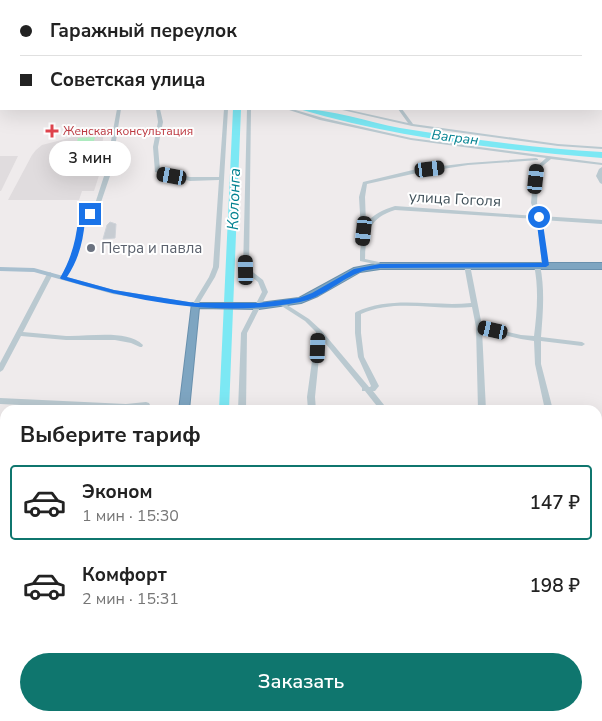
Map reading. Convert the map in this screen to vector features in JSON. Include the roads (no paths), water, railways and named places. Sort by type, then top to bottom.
[{"type":"highway","points":[[185,405],[195,305],[259,306],[282,304],[315,294],[357,270],[380,266],[602,266]]},
{"type":"main road","points":[[0,269],[34,270],[113,292],[195,305]]},
{"type":"street","points":[[63,278],[80,241],[81,220],[96,211],[108,173],[119,110]]},
{"type":"street","points":[[158,110],[161,117],[160,137],[156,143],[157,172],[190,179],[222,178]]},
{"type":"street","points":[[195,305],[201,292],[213,278],[216,267],[226,110]]},
{"type":"street","points":[[242,405],[244,333],[265,292],[261,281],[246,270],[250,110]]},
{"type":"street","points":[[291,110],[322,119],[411,139],[602,164]]},
{"type":"street","points":[[344,110],[412,125],[550,144],[602,148]]},
{"type":"street","points":[[401,110],[412,125]]},
{"type":"street","points":[[548,405],[537,351],[542,303],[542,265],[539,217],[534,203],[538,169],[549,158]]},
{"type":"street","points":[[380,266],[377,263],[362,260],[364,231],[362,197],[364,182],[417,171],[468,164],[549,158]]},
{"type":"street","points":[[602,169],[599,176],[602,182]]},
{"type":"street","name":"улица Гоголя","points":[[364,231],[377,215],[395,208],[602,222]]},
{"type":"street","points":[[467,265],[479,327],[482,405]]},
{"type":"street","points":[[0,370],[50,274]]},
{"type":"street","points":[[282,304],[308,320],[319,331],[379,405]]},
{"type":"street","points":[[365,389],[372,389],[375,386],[361,357],[358,312],[369,306],[401,305],[459,308],[474,305]]},
{"type":"street","points":[[479,327],[521,337],[582,344]]},
{"type":"street","points":[[312,405],[319,331]]},
{"type":"street","points":[[19,334],[66,338],[120,338],[140,344]]},
{"type":"street","points":[[0,400],[90,405]]},
{"type":"water","name":"Колонга","points":[[233,110],[241,110],[229,405],[219,405]]},
{"type":"water","name":"Вагран","points":[[303,110],[324,111],[400,128],[450,136],[526,146],[602,152],[602,158],[488,147],[373,128]]},
{"type":"place","name":"Женская консультация","points":[[52,131]]},
{"type":"place","name":"Петра и павла","points":[[91,248]]}]
